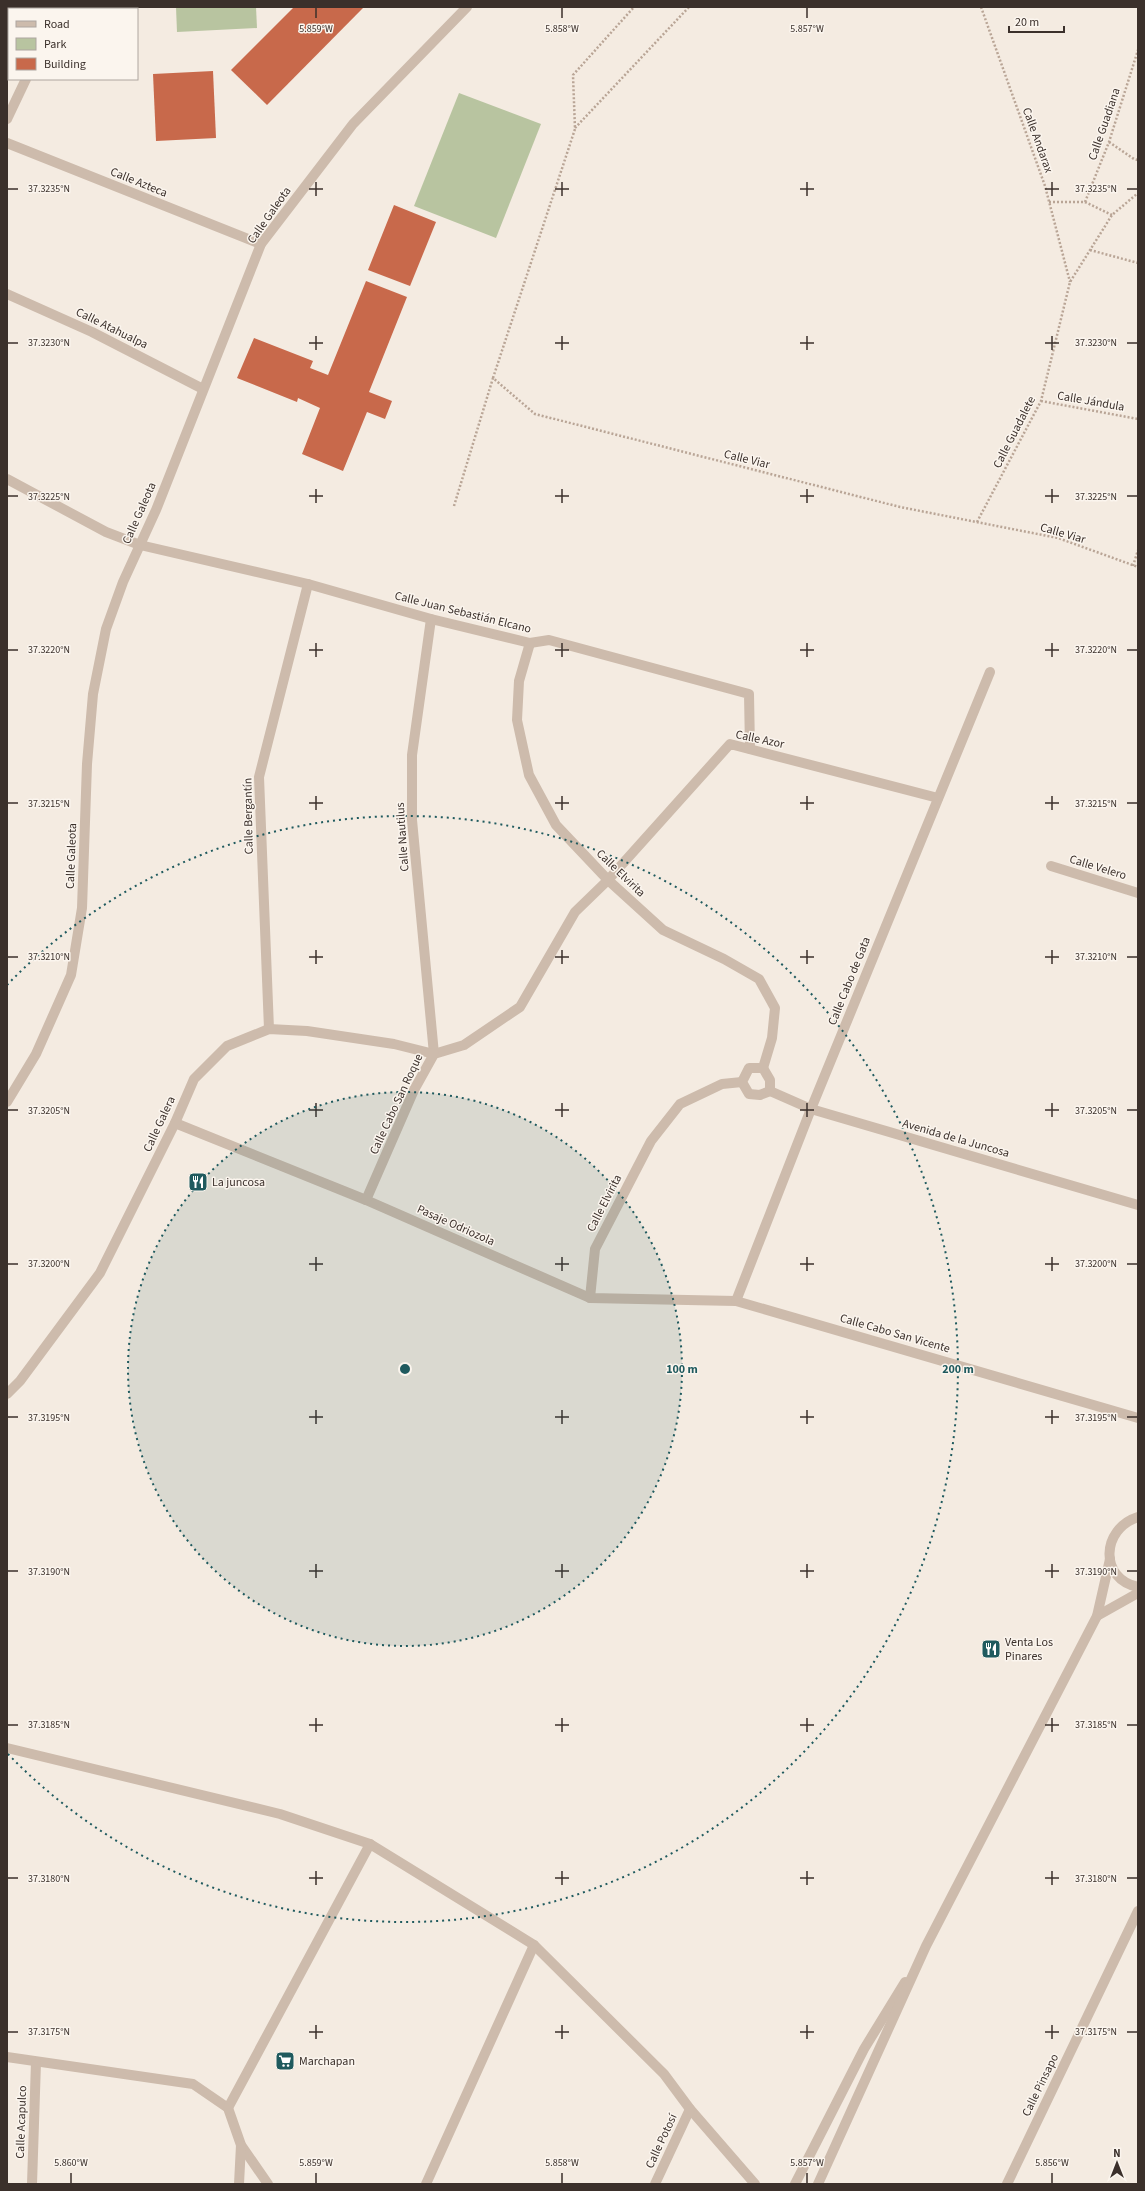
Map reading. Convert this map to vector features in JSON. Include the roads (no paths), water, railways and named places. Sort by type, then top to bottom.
[{"type":"street","name":"Calle Galeota","points":[[7,1102],[36,1054],[71,975],[82,908],[87,764],[93,694],[106,629],[122,582],[156,510],[261,244],[353,124],[467,7]]},
{"type":"street","points":[[7,119],[26,80]]},
{"type":"street","name":"Calle Azteca","points":[[7,143],[261,244]]},
{"type":"street","name":"Calle Atahualpa","points":[[7,294],[92,332],[204,389]]},
{"type":"street","name":"Calle Juan Sebastián Elcano","points":[[7,479],[106,532],[140,545],[308,584],[431,619],[530,643],[549,640],[749,694],[750,749]]},
{"type":"street","name":"Calle Bergantín","points":[[269,1029],[259,777],[308,584]]},
{"type":"street","name":"Calle Nautilus","points":[[431,619],[412,755],[412,813],[434,1054]]},
{"type":"street","name":"Calle Elvirita","points":[[530,643],[519,681],[517,720],[530,775],[556,825],[608,880],[663,930],[724,959],[759,979],[775,1008],[772,1038],[763,1068]]},
{"type":"street","name":"Calle Cabo de Gata","points":[[736,1301],[811,1109],[990,672]]},
{"type":"street","name":"Calle Azor","points":[[608,880],[730,744],[938,798]]},
{"type":"street","name":"Calle Velero","points":[[1051,866],[1138,893]]},
{"type":"street","name":"Calle Cabo San Roque","points":[[366,1200],[414,1090],[434,1054],[464,1045],[520,1006],[575,912],[608,880]]},
{"type":"street","name":"Calle Galera","points":[[7,1394],[20,1381],[100,1273],[175,1123],[194,1079],[227,1046],[269,1029],[308,1031],[386,1043],[434,1054]]},
{"type":"street","points":[[749,1068],[763,1068],[770,1080],[770,1091],[760,1095],[750,1094],[742,1082],[749,1068]]},
{"type":"street","name":"Calle Elvirita","points":[[590,1298],[595,1249],[651,1141],[680,1104],[722,1084],[742,1082]]},
{"type":"street","name":"Avenida de la Juncosa","points":[[770,1091],[811,1109],[1138,1205]]},
{"type":"street","name":"Pasaje Odriozola","points":[[175,1123],[366,1200],[590,1298],[736,1301]]},
{"type":"street","name":"Calle Cabo San Vicente","points":[[736,1301],[1138,1418]]},
{"type":"street","points":[[818,2184],[926,1946],[1097,1616],[1110,1559],[1112,1537],[1120,1526],[1128,1520],[1138,1517]]},
{"type":"street","points":[[1110,1559],[1114,1569],[1121,1579],[1138,1587]]},
{"type":"street","points":[[1097,1616],[1138,1593]]},
{"type":"street","points":[[7,1748],[280,1814],[370,1844],[534,1944],[664,2074],[690,2108],[755,2184]]},
{"type":"street","points":[[228,2108],[370,1844]]},
{"type":"street","name":"Calle Pinsapo","points":[[1007,2184],[1138,1911]]},
{"type":"street","points":[[426,2184],[534,1944]]},
{"type":"street","points":[[795,2184],[864,2049],[926,1946]]},
{"type":"street","points":[[7,2057],[193,2084],[228,2108],[240,2145],[268,2184]]},
{"type":"street","name":"Calle Acapulco","points":[[32,2184],[36,2062]]},
{"type":"street","name":"Calle Potosí","points":[[655,2184],[690,2108]]},
{"type":"street","points":[[239,2184],[240,2145]]},
{"type":"place","name":"La juncosa","points":[[198,1182]]},
{"type":"place","name":"Venta Los Pinares","points":[[991,1649]]},
{"type":"place","name":"Marchapan","points":[[285,2061]]}]
